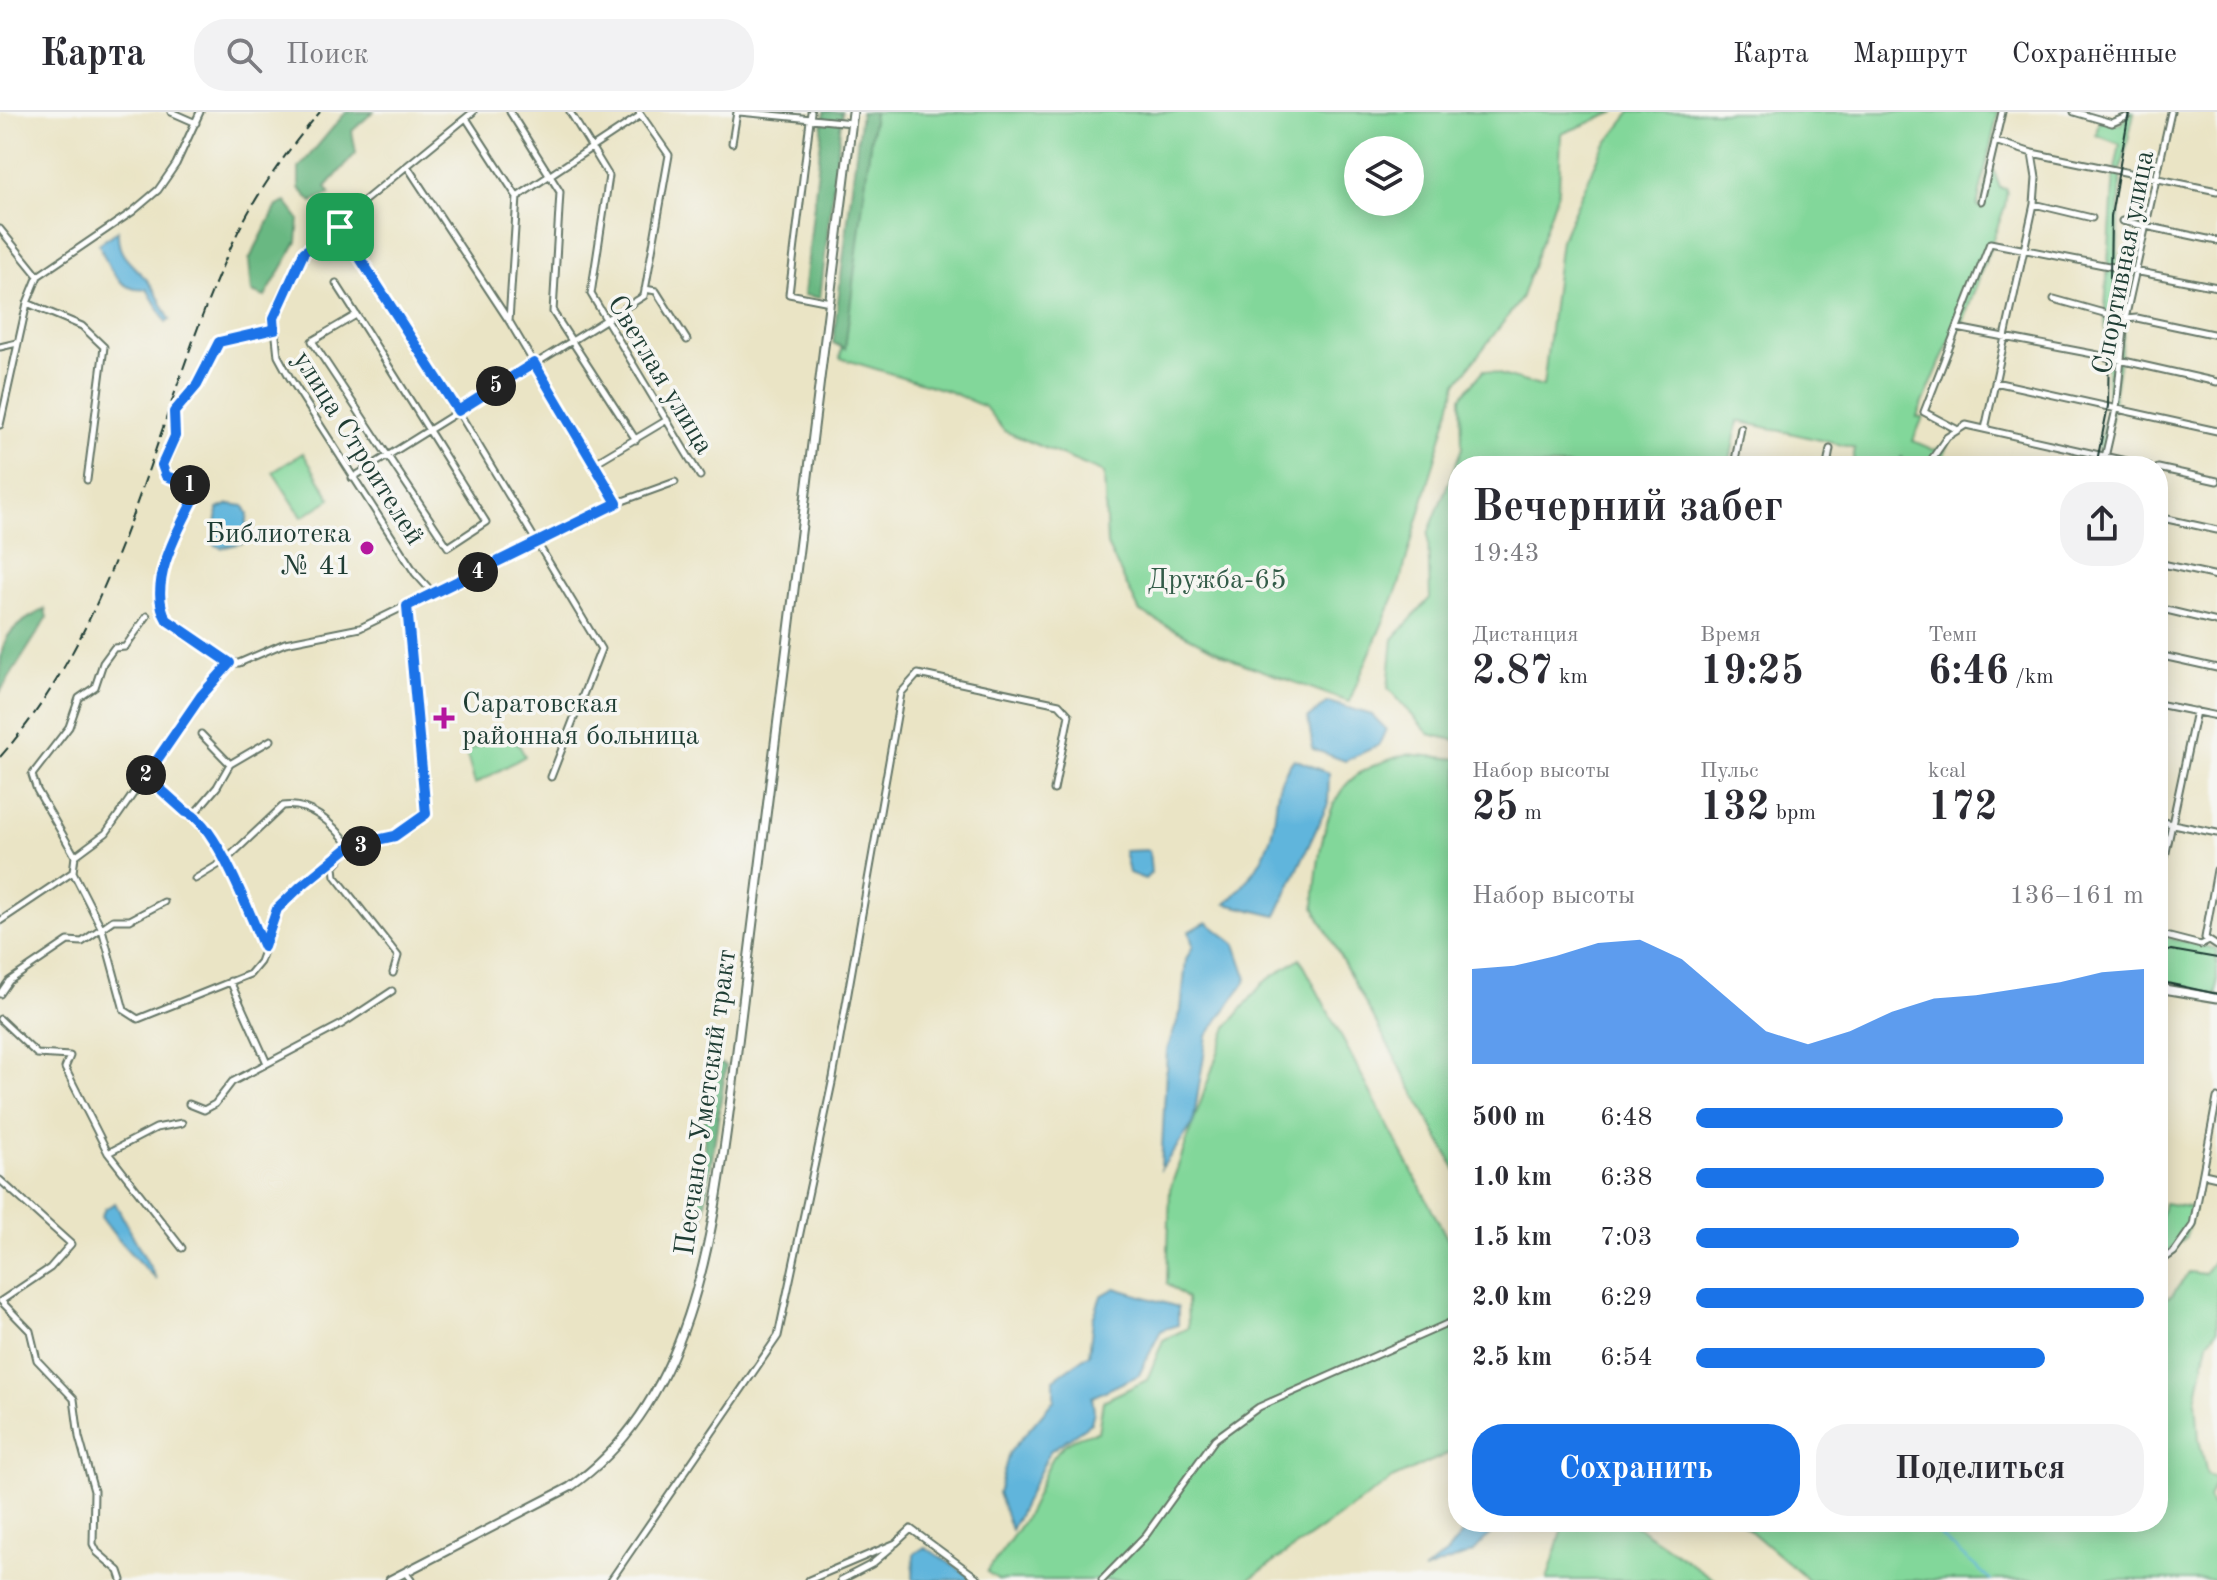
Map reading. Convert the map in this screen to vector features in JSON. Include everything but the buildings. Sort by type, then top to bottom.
[{"type":"main road","name":"Песчано-Уметский тракт","points":[[390,1580],[570,1487],[597,1468],[639,1421],[657,1388],[695,1294],[710,1243],[853,112]]},
{"type":"main road","points":[[2168,990],[2217,998]]},
{"type":"street","points":[[171,112],[196,123]]},
{"type":"street","points":[[0,425],[27,303],[38,276],[158,190],[200,112]]},
{"type":"street","name":"улица Строителей","points":[[433,593],[415,573],[352,478],[278,356],[274,318],[304,252],[340,227],[348,214],[473,112]]},
{"type":"street","points":[[510,112],[560,192],[553,312],[636,440]]},
{"type":"street","name":"Светлая улица","points":[[570,112],[609,176],[591,294],[700,476]]},
{"type":"street","points":[[732,143],[738,112],[810,116],[852,123]]},
{"type":"street","points":[[1981,201],[2002,112]]},
{"type":"street","points":[[2074,112],[2112,123],[2126,117]]},
{"type":"street","name":"Спортивная улица","points":[[2107,456],[2116,409],[2125,319],[2171,112]]},
{"type":"street","points":[[517,197],[640,114],[669,155],[644,292]]},
{"type":"street","points":[[810,116],[789,294],[831,302]]},
{"type":"street","points":[[466,118],[517,197],[509,321]]},
{"type":"street","points":[[1995,141],[2032,153],[2217,191]]},
{"type":"street","points":[[1985,429],[2034,204],[2036,178],[2032,153]]},
{"type":"street","points":[[407,166],[509,321],[617,503]]},
{"type":"street","points":[[2034,204],[2092,218]]},
{"type":"street","points":[[2122,221],[2217,241]]},
{"type":"street","points":[[340,227],[458,411],[601,649],[551,777]]},
{"type":"street","points":[[1,231],[38,276]]},
{"type":"street","points":[[1956,429],[1924,412],[1990,243],[2217,287]]},
{"type":"street","points":[[336,283],[486,522],[448,547],[312,341],[356,315]]},
{"type":"street","points":[[352,478],[644,292],[656,291],[687,340]]},
{"type":"street","points":[[2054,299],[2125,319],[2137,318],[2217,335]]},
{"type":"street","points":[[27,303],[82,326],[104,347],[87,480]]},
{"type":"street","points":[[1957,328],[2217,382]]},
{"type":"street","points":[[275,329],[219,342],[197,385],[174,412],[175,436],[162,465],[166,476],[189,484],[195,497],[179,526],[158,594],[161,611],[167,620],[230,663],[239,663],[285,643],[360,628],[617,503],[675,482]]},
{"type":"street","points":[[0,347],[17,343]]},
{"type":"street","points":[[1995,382],[2217,431]]},
{"type":"street","points":[[595,463],[667,420]]},
{"type":"street","points":[[1936,456],[1956,429],[1966,425],[2107,456]]},
{"type":"street","points":[[1736,456],[1741,428]]},
{"type":"street","points":[[1829,456],[1830,449]]},
{"type":"street","points":[[2168,470],[2217,481]]},
{"type":"street","points":[[2168,519],[2217,530]]},
{"type":"street","points":[[2168,565],[2217,576]]},
{"type":"street","points":[[147,616],[125,647],[114,648],[103,663],[95,687],[79,698],[69,727],[32,775],[37,790],[75,856],[73,872],[102,929],[124,1010],[138,1019],[250,974],[260,962],[281,903],[350,846],[395,836],[426,814],[407,606]]},
{"type":"street","points":[[2168,610],[2217,622]]},
{"type":"street","points":[[2168,657],[2217,668]]},
{"type":"street","points":[[75,856],[106,833],[207,687],[230,663]]},
{"type":"street","points":[[611,1580],[778,1336],[833,1078],[901,693],[918,674],[1059,704],[1069,715],[1054,790]]},
{"type":"street","points":[[2168,706],[2217,716]]},
{"type":"street","points":[[2168,843],[2196,711]]},
{"type":"street","points":[[201,734],[230,764]]},
{"type":"street","points":[[194,814],[217,787],[230,764],[271,740]]},
{"type":"street","points":[[146,776],[186,812],[194,814],[226,860],[264,947]]},
{"type":"street","points":[[195,879],[226,860],[283,806],[295,804],[335,827],[350,846]]},
{"type":"street","points":[[2168,823],[2217,833]]},
{"type":"street","points":[[350,846],[334,867],[335,876],[398,956],[393,973]]},
{"type":"street","points":[[2168,937],[2201,945],[2212,944],[2206,927],[2217,870]]},
{"type":"street","points":[[0,921],[73,872]]},
{"type":"street","points":[[0,994],[9,981],[68,941],[82,942],[113,920],[130,920],[164,902]]},
{"type":"street","points":[[230,981],[267,1063]]},
{"type":"street","points":[[189,1104],[204,1110],[215,1104],[232,1082],[342,1024],[392,991]]},
{"type":"street","points":[[0,1019],[37,1054],[70,1056],[65,1068],[108,1153],[182,1248]]},
{"type":"street","points":[[2168,1254],[2186,1239],[2204,1174],[2217,1098]]},
{"type":"street","points":[[108,1153],[156,1128],[182,1123]]},
{"type":"street","points":[[2204,1174],[2217,1177]]},
{"type":"street","points":[[0,1180],[71,1244],[50,1268],[0,1302],[30,1331],[37,1360],[74,1399],[79,1437],[94,1491],[93,1544],[97,1552],[119,1571],[122,1580]]},
{"type":"street","points":[[1102,1580],[1146,1535],[1215,1439],[1259,1407],[1448,1323]]},
{"type":"street","points":[[841,1580],[872,1564],[911,1529],[980,1580]]},
{"type":"street","points":[[809,1580],[896,1543]]},
{"type":"street","points":[[405,1572],[411,1580]]},
{"type":"green space","points":[[346,112],[373,112],[352,131],[356,153],[326,187],[330,194],[312,202],[299,188],[299,168]]},
{"type":"green space","points":[[824,112],[842,112],[820,298],[804,295]]},
{"type":"green space","points":[[861,112],[874,112],[845,349],[833,343]]},
{"type":"green space","name":"Дружба-65","points":[[874,112],[1616,112],[1561,134],[1559,189],[1521,299],[1457,383],[1399,585],[1349,702],[1236,661],[1140,612],[1107,545],[1104,473],[1004,431],[985,407],[948,391],[840,358]]},
{"type":"green space","points":[[1631,112],[1998,112],[1977,206],[1981,208],[1991,163],[2000,188],[2007,189],[2005,206],[1962,325],[1954,330],[1917,417],[1923,417],[1913,441],[1934,450],[1947,445],[1944,456],[1854,456],[1855,448],[1738,421],[1731,456],[1459,456],[1462,448],[1461,397],[1484,370],[1543,387],[1561,240],[1602,149]]},
{"type":"green space","points":[[2134,112],[2121,171],[2115,169],[2120,144],[2096,135],[2099,120],[2121,124]]},
{"type":"green space","points":[[2114,172],[2121,174],[2117,266],[2136,271],[2104,456],[2096,456],[2108,403],[2105,309]]},
{"type":"green space","points":[[286,202],[299,219],[297,242],[265,297],[252,292],[249,260],[277,206]]},
{"type":"green space","points":[[303,453],[331,499],[302,517],[273,472]]},
{"type":"green space","points":[[1448,483],[1448,739],[1429,734],[1388,688],[1393,639],[1430,598],[1428,534]]},
{"type":"green space","points":[[45,609],[47,618],[0,692],[2,650],[6,640],[19,625]]},
{"type":"green space","points":[[510,729],[525,756],[475,784],[466,752]]},
{"type":"green space","points":[[1407,754],[1448,758],[1448,1156],[1314,908],[1322,840],[1333,805],[1351,780],[1378,764]]},
{"type":"green space","points":[[2168,937],[2217,949],[2217,995],[2168,987]]},
{"type":"green space","points":[[1300,958],[1448,1240],[1448,1454],[1394,1478],[1248,1580],[999,1580],[987,1572],[1026,1516],[1057,1452],[1080,1436],[1098,1432],[1103,1401],[1147,1380],[1163,1340],[1188,1328],[1187,1299],[1167,1283],[1170,1189],[1227,1027],[1263,983]]},
{"type":"green space","points":[[717,1062],[726,1066],[702,1226],[690,1220],[693,1192],[704,1171],[704,1079]]},
{"type":"green space","points":[[2168,1204],[2194,1208],[2185,1238],[2168,1252]]},
{"type":"green space","points":[[2217,1256],[2217,1330],[2208,1342],[2196,1400],[2199,1439],[2207,1474],[2216,1477],[2208,1498],[2217,1512],[2217,1580],[1808,1580],[1752,1532],[2168,1532],[2168,1297],[2189,1272],[2204,1274]]},
{"type":"green space","points":[[1562,1532],[1645,1532],[1715,1580],[1547,1580]]},
{"type":"water","points":[[118,231],[123,253],[151,284],[170,320],[166,322],[147,289],[129,287],[110,269],[99,244]]},
{"type":"water","points":[[229,504],[244,506],[248,514],[243,543],[221,548],[214,544],[218,509]]},
{"type":"water","points":[[1328,702],[1372,715],[1386,729],[1379,745],[1345,761],[1313,749],[1308,718]]},
{"type":"water","points":[[1294,759],[1329,773],[1328,804],[1276,916],[1226,904],[1261,860],[1272,830],[1281,780]]},
{"type":"water","points":[[1149,850],[1151,873],[1145,879],[1129,873],[1124,851]]},
{"type":"water","points":[[1207,922],[1235,944],[1247,979],[1207,1036],[1193,1124],[1161,1169],[1167,1050],[1181,1011],[1186,960],[1193,946],[1189,931]]},
{"type":"water","points":[[115,1203],[157,1280],[127,1250],[101,1217],[105,1209]]},
{"type":"water","points":[[1115,1288],[1178,1307],[1178,1325],[1161,1330],[1139,1375],[1092,1397],[1094,1411],[1091,1423],[1050,1451],[1011,1530],[998,1493],[1009,1453],[1054,1400],[1054,1379],[1089,1354],[1093,1319],[1101,1296]]},
{"type":"water","points":[[1463,1532],[1492,1532],[1472,1553],[1423,1571],[1447,1553]]},
{"type":"water","points":[[925,1547],[975,1580],[913,1580],[914,1554]]},
{"type":"waterway","points":[[1936,1532],[1991,1580]]},
{"type":"tram line","points":[[2098,456],[2108,406],[2111,216],[2129,112]]},
{"type":"tram line","points":[[2168,951],[2217,958]]},
{"type":"tram line","points":[[2168,983],[2217,994]]},
{"type":"railway","points":[[0,757],[43,702],[78,642],[108,578],[203,313],[239,230],[270,177],[320,112]]},
{"type":"place","name":"Библиотека № 41","points":[[367,548]]},
{"type":"place","name":"Саратовская районная больница","points":[[444,718]]},
{"type":"route","points":[[340,227],[458,411],[534,363],[617,503],[407,606],[426,814],[395,836],[350,846],[301,886],[277,909],[264,947],[219,848],[194,814],[186,812],[146,776],[221,669],[230,663],[167,620],[161,611],[158,594],[179,526],[195,497],[189,484],[166,476],[162,465],[175,436],[174,412],[186,394],[197,385],[219,342],[275,329],[274,318],[304,252],[340,227]]}]
